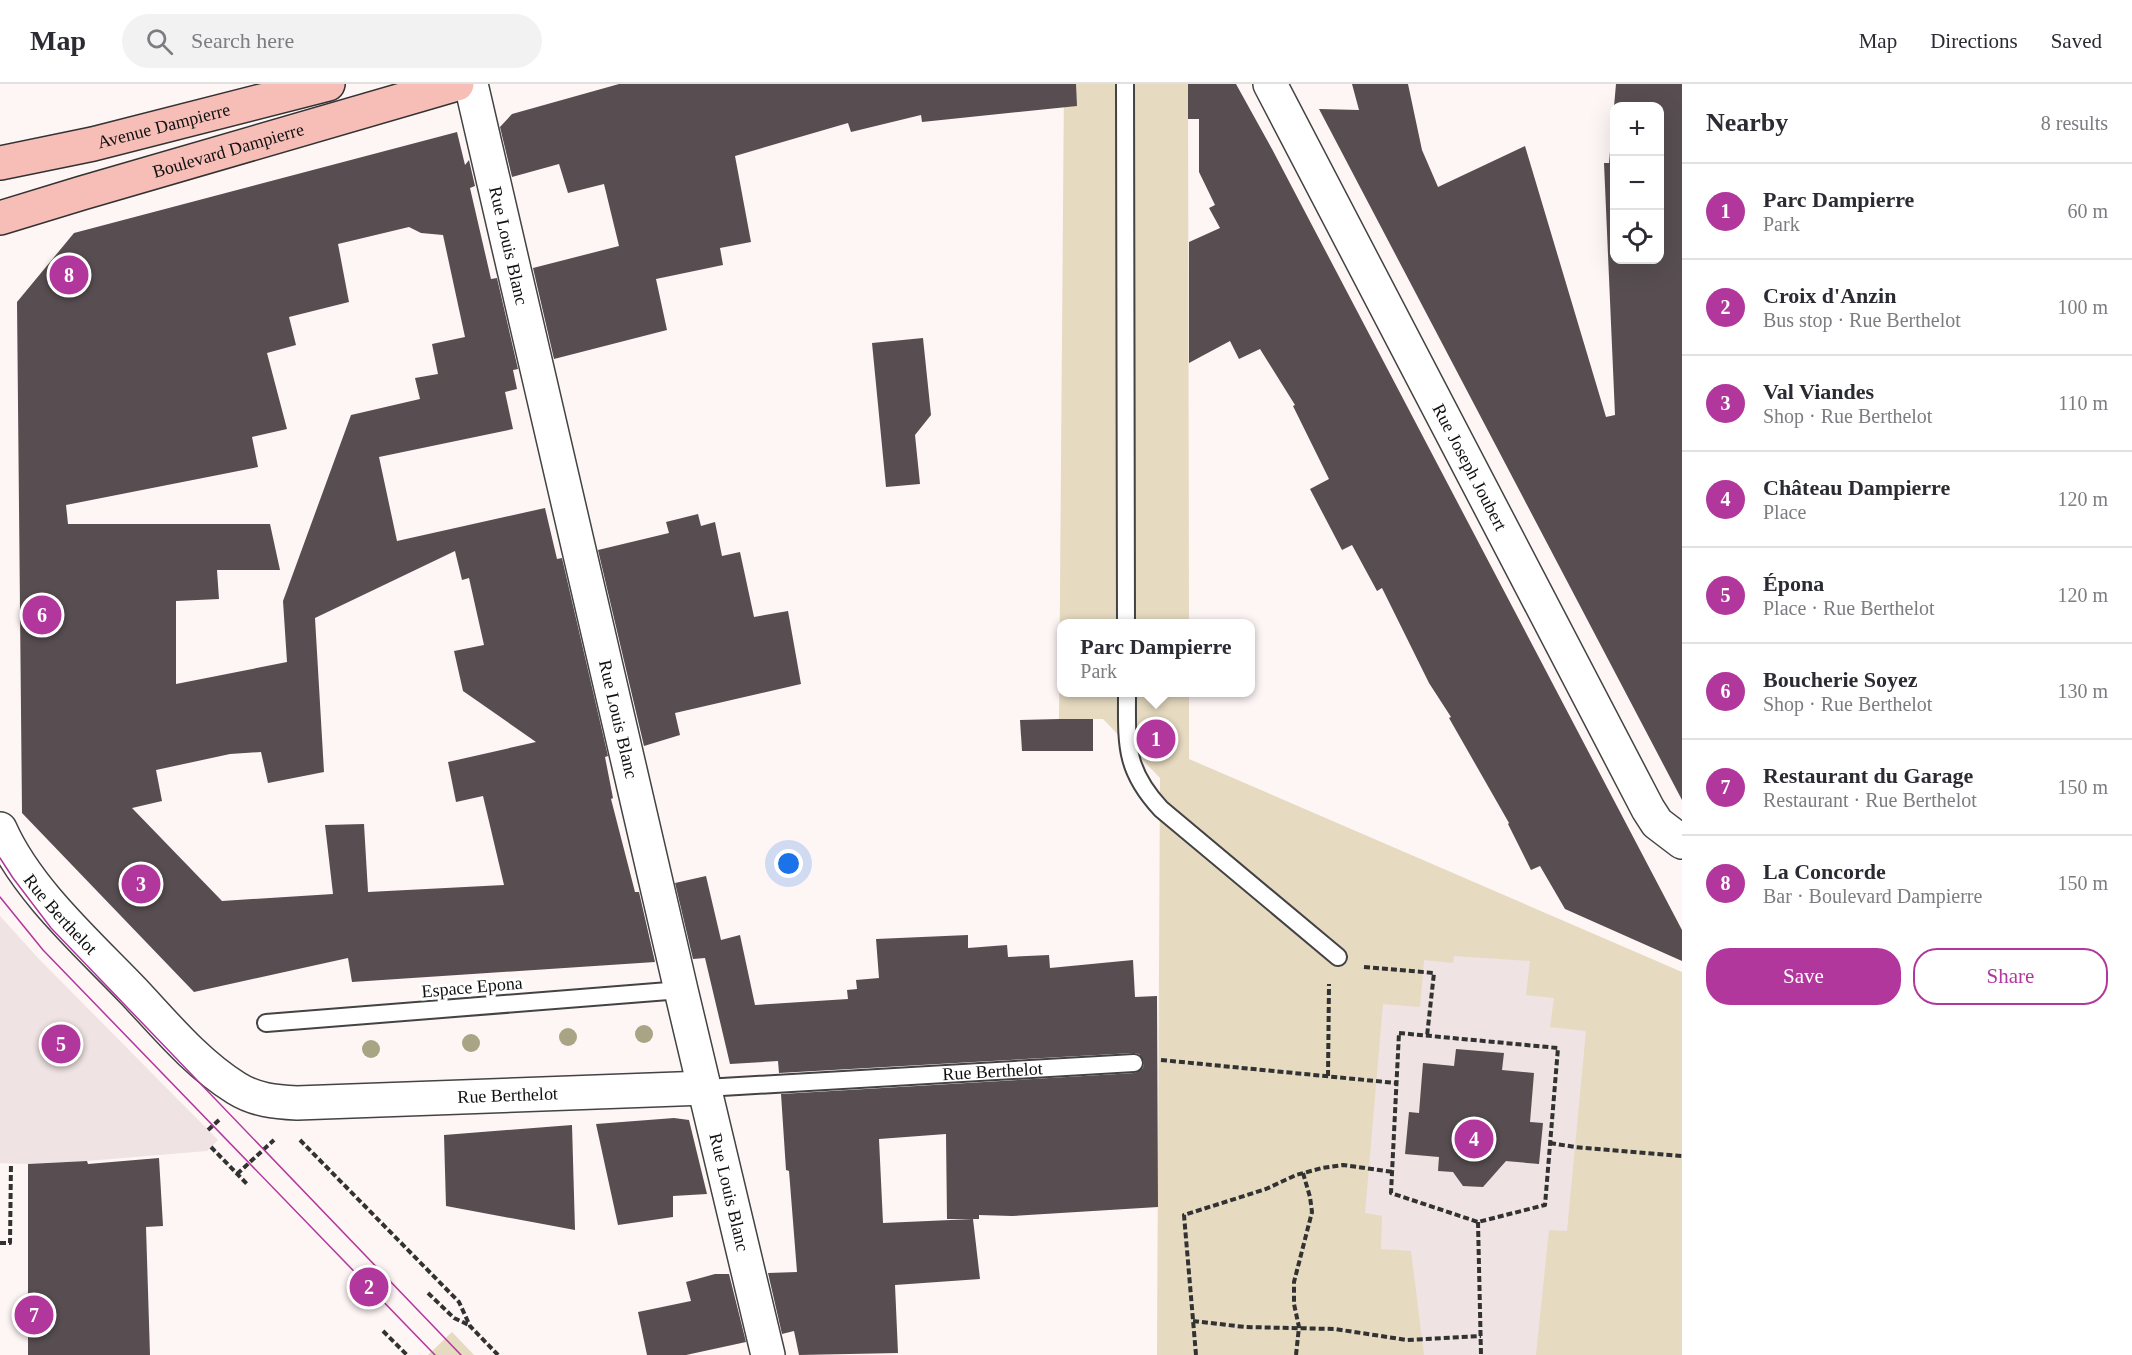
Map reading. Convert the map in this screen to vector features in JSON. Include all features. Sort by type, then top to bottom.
[{"type":"main road","name":"Avenue Dampierre","points":[[0,163],[93,144],[328,84]]},
{"type":"main road","name":"Boulevard Dampierre","points":[[0,218],[393,93],[457,84]]},
{"type":"street","name":"Rue Louis Blanc","points":[[471,84],[768,1355]]},
{"type":"street","name":"Rue Joseph Joubert","points":[[1270,84],[1648,809],[1657,823],[1682,842]]},
{"type":"street","name":"Rue Berthelot","points":[[0,829],[11,850],[50,902],[190,1051],[216,1074],[238,1089],[257,1098],[297,1103],[705,1088]]},
{"type":"lane","points":[[1125,84],[1126,619]]},
{"type":"lane","points":[[1127,697],[1127,740],[1130,761],[1149,795],[1170,816],[1334,954]]},
{"type":"lane","name":"Espace Epona","points":[[266,1023],[681,990]]},
{"type":"lane","name":"Rue Berthelot","points":[[705,1088],[1134,1063]]},
{"type":"path","points":[[1328,1076],[1334,954],[1353,966],[1434,973],[1427,1036]]},
{"type":"path","points":[[1399,1033],[1558,1048],[1545,1205],[1478,1222],[1391,1193],[1396,1083],[1399,1033]]},
{"type":"path","points":[[1134,1063],[1158,1060],[1396,1083]]},
{"type":"path","points":[[296,1136],[459,1302],[470,1326],[498,1355]]},
{"type":"path","points":[[237,1174],[278,1137]]},
{"type":"path","points":[[1551,1143],[1682,1156]]},
{"type":"path","points":[[211,1147],[248,1185]]},
{"type":"path","points":[[0,1242],[10,1243],[11,1163]]},
{"type":"path","points":[[1196,1355],[1184,1215],[1266,1189],[1303,1173],[1343,1165],[1393,1172]]},
{"type":"path","points":[[1296,1355],[1299,1327],[1294,1304],[1294,1281],[1312,1212],[1303,1173]]},
{"type":"path","points":[[1478,1222],[1481,1355]]},
{"type":"path","points":[[428,1293],[454,1318],[470,1326]]},
{"type":"path","points":[[1193,1321],[1245,1327],[1335,1329],[1407,1340],[1481,1336]]},
{"type":"path","points":[[383,1330],[407,1355]]},
{"type":"shaded area","points":[[1064,84],[1188,84],[1189,619],[1060,619]]},
{"type":"shaded area","points":[[1059,697],[1189,697],[1189,759],[1682,972],[1682,1355],[1157,1355],[1160,778],[1103,719],[1059,719]]},
{"type":"shaded area","points":[[0,916],[38,958],[218,1140],[207,1151],[87,1161],[0,1163]]},
{"type":"shaded area","points":[[1454,956],[1530,961],[1526,995],[1554,998],[1550,1027],[1586,1031],[1567,1231],[1549,1230],[1536,1355],[1424,1355],[1411,1251],[1381,1249],[1382,1216],[1365,1213],[1383,1004],[1420,1007],[1424,960],[1453,963]],"holes":[[[1423,1063],[1453,1066],[1453,1074],[1534,1073],[1530,1122],[1543,1124],[1539,1163],[1495,1161],[1494,1175],[1483,1187],[1463,1186],[1453,1172],[1438,1171],[1439,1157],[1405,1154],[1409,1113],[1419,1113]]]},
{"type":"shaded area","points":[[452,1332],[474,1355],[428,1355]]},
{"type":"building","points":[[619,84],[1076,84],[1077,106],[922,122],[921,115],[851,132],[848,123],[735,156],[751,242],[720,248],[723,265],[656,279],[667,330],[554,359],[533,268],[619,246],[604,184],[568,193],[559,164],[512,177],[500,127],[512,114]]},
{"type":"building","points":[[1188,84],[1236,84],[1682,930],[1682,961],[1565,909],[1540,866],[1531,870],[1509,823],[1449,718],[1451,717],[1429,683],[1382,588],[1377,591],[1352,545],[1342,550],[1310,489],[1329,479],[1293,406],[1295,405],[1260,349],[1239,359],[1230,341],[1189,363],[1189,242],[1220,228],[1209,208],[1215,205],[1199,172],[1199,119],[1188,119]]},
{"type":"building","points":[[1352,84],[1408,84],[1422,150],[1438,187],[1525,146],[1606,417],[1615,415],[1604,163],[1609,163],[1610,152],[1610,264],[1664,264],[1664,102],[1614,102],[1616,84],[1682,84],[1682,800],[1319,109],[1359,110]]},
{"type":"building","points":[[457,132],[465,165],[469,160],[475,186],[470,188],[491,279],[497,278],[518,369],[513,370],[517,389],[505,392],[513,429],[379,457],[397,541],[545,508],[557,559],[562,558],[608,756],[605,757],[613,798],[611,799],[635,892],[639,892],[655,962],[352,982],[348,958],[194,992],[22,813],[17,302],[74,233]],"holes":[[[409,227],[421,233],[443,235],[465,337],[432,344],[438,374],[415,378],[420,399],[351,415],[283,601],[287,662],[176,684],[176,601],[219,599],[217,570],[280,570],[270,524],[68,524],[66,505],[258,467],[252,437],[287,429],[267,353],[296,345],[289,317],[349,302],[338,244]],[[455,551],[462,580],[469,578],[484,645],[454,651],[463,691],[536,742],[448,762],[456,802],[483,796],[504,885],[368,892],[364,824],[325,825],[333,894],[222,901],[132,808],[162,801],[156,770],[230,754],[261,752],[268,783],[324,772],[315,618]]]},
{"type":"building","points":[[923,338],[931,415],[915,435],[920,484],[886,487],[872,343]]},
{"type":"building","points":[[698,514],[701,526],[715,522],[722,556],[740,552],[754,617],[788,611],[801,684],[675,713],[680,735],[644,746],[598,550],[669,533],[666,522]]},
{"type":"building","points":[[1093,719],[1093,751],[1022,751],[1020,720]]},
{"type":"building","points":[[706,876],[721,940],[740,935],[755,1005],[848,999],[847,990],[857,989],[856,980],[879,978],[876,939],[968,935],[968,948],[1007,945],[1008,957],[1049,955],[1050,968],[1133,960],[1135,997],[1157,996],[1158,1207],[1012,1216],[979,1215],[979,1219],[973,1219],[980,1279],[895,1285],[898,1353],[799,1355],[794,1331],[782,1334],[768,1273],[797,1272],[789,1171],[786,1170],[781,1094],[1135,1073],[1143,1068],[1144,1062],[1139,1054],[1133,1053],[779,1073],[778,1061],[730,1064],[705,958],[693,959],[675,883]],"holes":[[[946,1134],[947,1219],[973,1219],[883,1223],[879,1139]]]},
{"type":"building","points":[[1456,1049],[1504,1053],[1502,1070],[1534,1073],[1530,1122],[1543,1123],[1539,1164],[1506,1161],[1483,1187],[1463,1186],[1453,1172],[1438,1171],[1439,1157],[1405,1154],[1409,1112],[1419,1113],[1423,1063],[1454,1066]]},
{"type":"building","points":[[674,1118],[689,1120],[707,1194],[673,1196],[673,1217],[618,1225],[596,1124]]},
{"type":"building","points":[[572,1125],[575,1230],[446,1206],[444,1135]]},
{"type":"building","points":[[159,1158],[163,1226],[146,1227],[150,1355],[28,1355],[28,1164],[87,1161],[88,1164]]},
{"type":"building","points":[[715,1274],[729,1274],[746,1342],[686,1355],[647,1355],[638,1312],[691,1301],[686,1282]]},
{"type":"tram line","points":[[0,858],[51,928],[461,1355]]},
{"type":"tram line","points":[[0,897],[43,950],[435,1355]]},
{"type":"place","name":"La Concorde","points":[[69,275]]},
{"type":"place","name":"Boucherie Soyez","points":[[42,615]]},
{"type":"place","name":"Parc Dampierre","points":[[1156,739]]},
{"type":"place","name":"Val Viandes","points":[[141,884]]},
{"type":"place","name":"Épona","points":[[61,1044]]},
{"type":"place","name":"Château Dampierre","points":[[1474,1139]]},
{"type":"place","name":"Croix d'Anzin","points":[[369,1287]]},
{"type":"place","name":"Restaurant du Garage","points":[[34,1315]]}]
